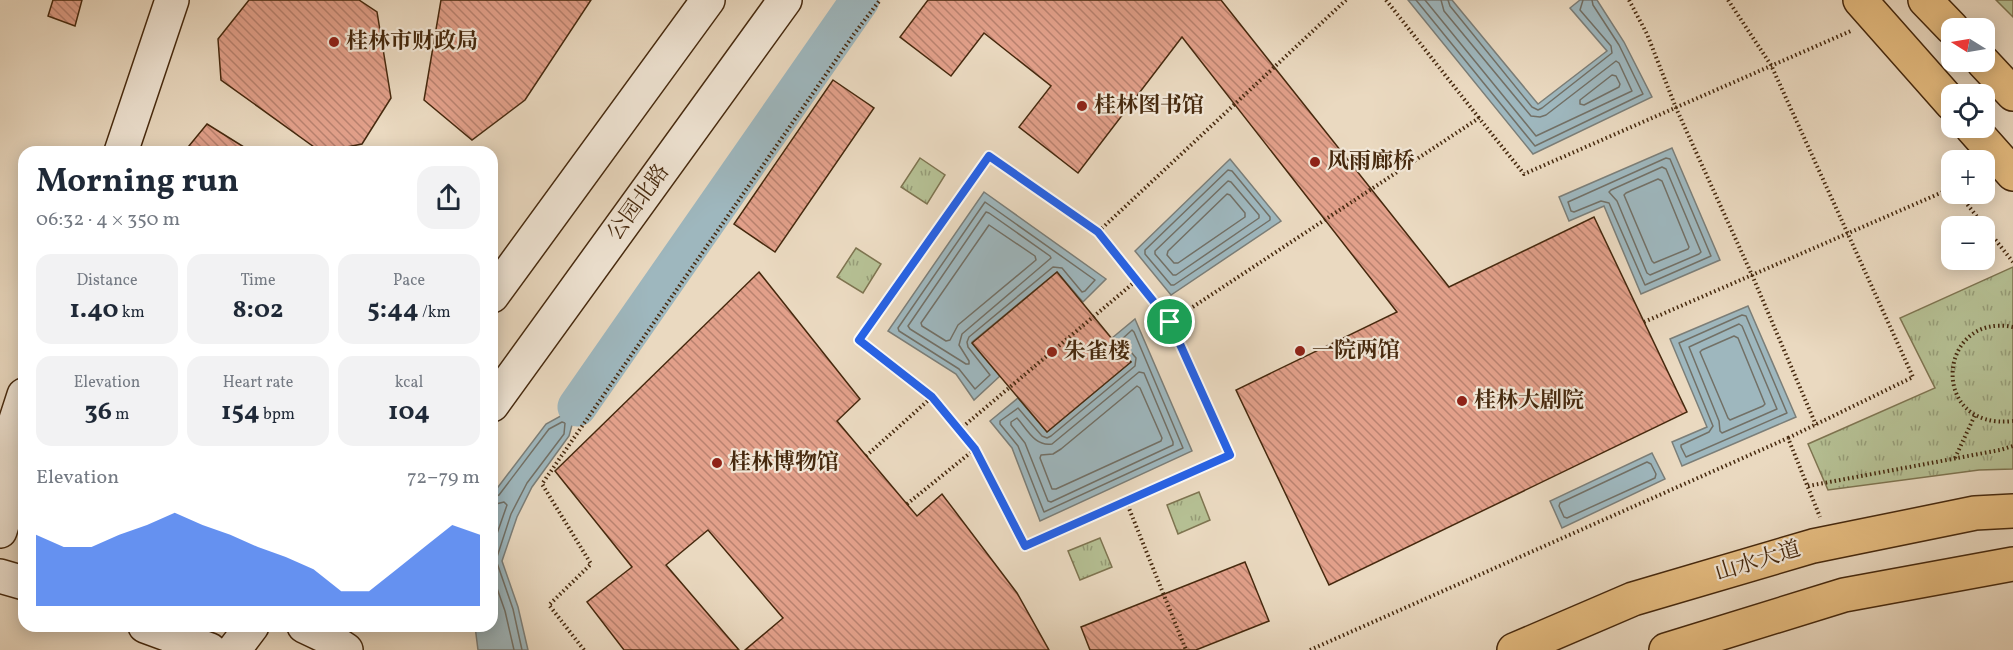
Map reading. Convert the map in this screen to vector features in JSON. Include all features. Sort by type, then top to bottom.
[{"type":"main road","points":[[105,146],[153,0]]},
{"type":"main road","points":[[123,146],[172,0]]},
{"type":"main road","points":[[498,288],[708,0]]},
{"type":"main road","name":"公园北路","points":[[498,397],[785,0]]},
{"type":"main road","points":[[1925,0],[1942,18]]},
{"type":"main road","points":[[1868,10],[1941,92]]},
{"type":"main road","points":[[1992,72],[2013,94]]},
{"type":"main road","points":[[1981,138],[2013,174]]},
{"type":"main road","points":[[0,469],[18,414]]},
{"type":"main road","points":[[18,475],[0,531],[18,536]]},
{"type":"main road","name":"山水大道","points":[[1514,650],[1634,599],[1813,546],[1975,513],[2013,511]]},
{"type":"main road","points":[[1666,650],[1844,595],[2013,564]]},
{"type":"main road","points":[[0,576],[18,581]]},
{"type":"main road","points":[[161,632],[210,650]]},
{"type":"main road","points":[[234,650],[248,632]]},
{"type":"path","points":[[584,650],[549,605],[591,564],[542,484],[880,0]]},
{"type":"path","points":[[1098,232],[1346,0]]},
{"type":"path","points":[[1386,0],[1524,174],[1772,65],[1868,10]]},
{"type":"path","points":[[1629,0],[1647,34],[1676,108],[1752,275],[1816,425]]},
{"type":"path","points":[[1310,650],[1788,438],[1913,377],[1772,65],[1728,0]]},
{"type":"path","points":[[1170,322],[1479,118]]},
{"type":"path","points":[[989,156],[1098,232],[1137,280],[1170,322],[1230,455],[1025,546],[975,449],[932,397],[859,340],[989,156]]},
{"type":"path","points":[[1644,322],[1941,193]]},
{"type":"path","points":[[1967,204],[2013,262]]},
{"type":"path","points":[[959,430],[1137,280]]},
{"type":"path","points":[[2013,327],[1995,325],[1980,329],[1967,338],[1957,351],[1952,367],[1952,383],[1958,398],[1968,411],[1982,419],[1998,423],[2013,421]]},
{"type":"path","points":[[866,456],[932,397]]},
{"type":"path","points":[[1955,459],[1975,415]]},
{"type":"path","points":[[1788,438],[1830,542]]},
{"type":"path","points":[[1808,486],[2013,446]]},
{"type":"path","points":[[907,504],[975,449]]},
{"type":"path","points":[[1126,501],[1186,650]]},
{"type":"green space","points":[[1996,0],[2013,0],[2013,17]]},
{"type":"green space","points":[[920,158],[945,175],[927,204],[901,187]]},
{"type":"green space","points":[[856,248],[881,264],[863,293],[837,277]]},
{"type":"green space","points":[[2013,267],[2013,469],[1979,470],[1828,490],[1808,444],[1935,388],[1900,318]]},
{"type":"green space","points":[[1199,492],[1210,520],[1178,534],[1167,505]]},
{"type":"green space","points":[[1100,538],[1112,567],[1080,580],[1068,551]]},
{"type":"water","points":[[1408,0],[1452,0],[1538,104],[1607,51],[1570,8],[1580,0],[1597,0],[1624,42],[1652,97],[1533,154]]},
{"type":"water","points":[[1672,148],[1720,260],[1641,294],[1604,206],[1569,221],[1559,197]]},
{"type":"water","points":[[1230,159],[1281,221],[1171,295],[1135,251]]},
{"type":"water","points":[[984,192],[1106,279],[1083,302],[1057,272],[972,342],[1000,376],[974,400],[956,374],[888,331]]},
{"type":"water","points":[[1748,306],[1796,417],[1682,466],[1672,442],[1707,427],[1670,339]]},
{"type":"water","points":[[1135,319],[1192,451],[1040,521],[1012,448],[990,421],[1018,398],[1047,432],[1131,362],[1112,338]]},
{"type":"water","points":[[577,407],[569,436],[532,487],[517,517],[502,561],[518,607],[528,650],[478,650],[476,632],[498,632],[498,487],[546,424]]},
{"type":"water","points":[[1652,453],[1665,479],[1562,528],[1550,501]]},
{"type":"building","points":[[53,0],[82,0],[75,26],[48,16]]},
{"type":"building","points":[[249,0],[359,0],[377,12],[391,98],[362,144],[313,146],[221,80],[218,39]]},
{"type":"building","points":[[441,0],[591,0],[525,100],[472,140],[424,100]]},
{"type":"building","name":"桂林大剧院","points":[[928,0],[1221,0],[1449,287],[1594,217],[1687,412],[1329,585],[1236,390],[1397,312],[1182,37],[1078,173],[1019,127],[1051,86],[984,33],[951,76],[900,37]]},
{"type":"building","points":[[833,80],[874,108],[775,252],[734,224]]},
{"type":"building","points":[[207,124],[242,146],[189,146]]},
{"type":"building","name":"桂林博物馆","points":[[759,272],[860,399],[837,421],[917,516],[942,494],[1017,593],[1049,650],[745,650],[783,618],[708,530],[666,565],[739,650],[624,650],[587,602],[632,567],[555,471]]},
{"type":"building","name":"朱雀楼","points":[[1057,272],[1131,362],[1047,432],[972,343]]},
{"type":"building","points":[[1245,562],[1269,621],[1196,650],[1090,650],[1081,627]]},
{"type":"waterway","points":[[577,407],[860,0]]},
{"type":"place","name":"桂林市财政局","points":[[334,42]]},
{"type":"place","name":"桂林图书馆","points":[[1082,106]]},
{"type":"place","name":"风雨廊桥","points":[[1315,162]]},
{"type":"place","name":"一院两馆","points":[[1300,351]]},
{"type":"place","name":"朱雀楼","points":[[1052,352]]},
{"type":"place","name":"桂林大剧院","points":[[1462,401]]},
{"type":"place","name":"桂林博物馆","points":[[717,463]]},
{"type":"route","points":[[989,156],[1098,232],[1170,322],[1230,455],[1025,546],[975,449],[932,397],[859,340],[989,156]]}]
